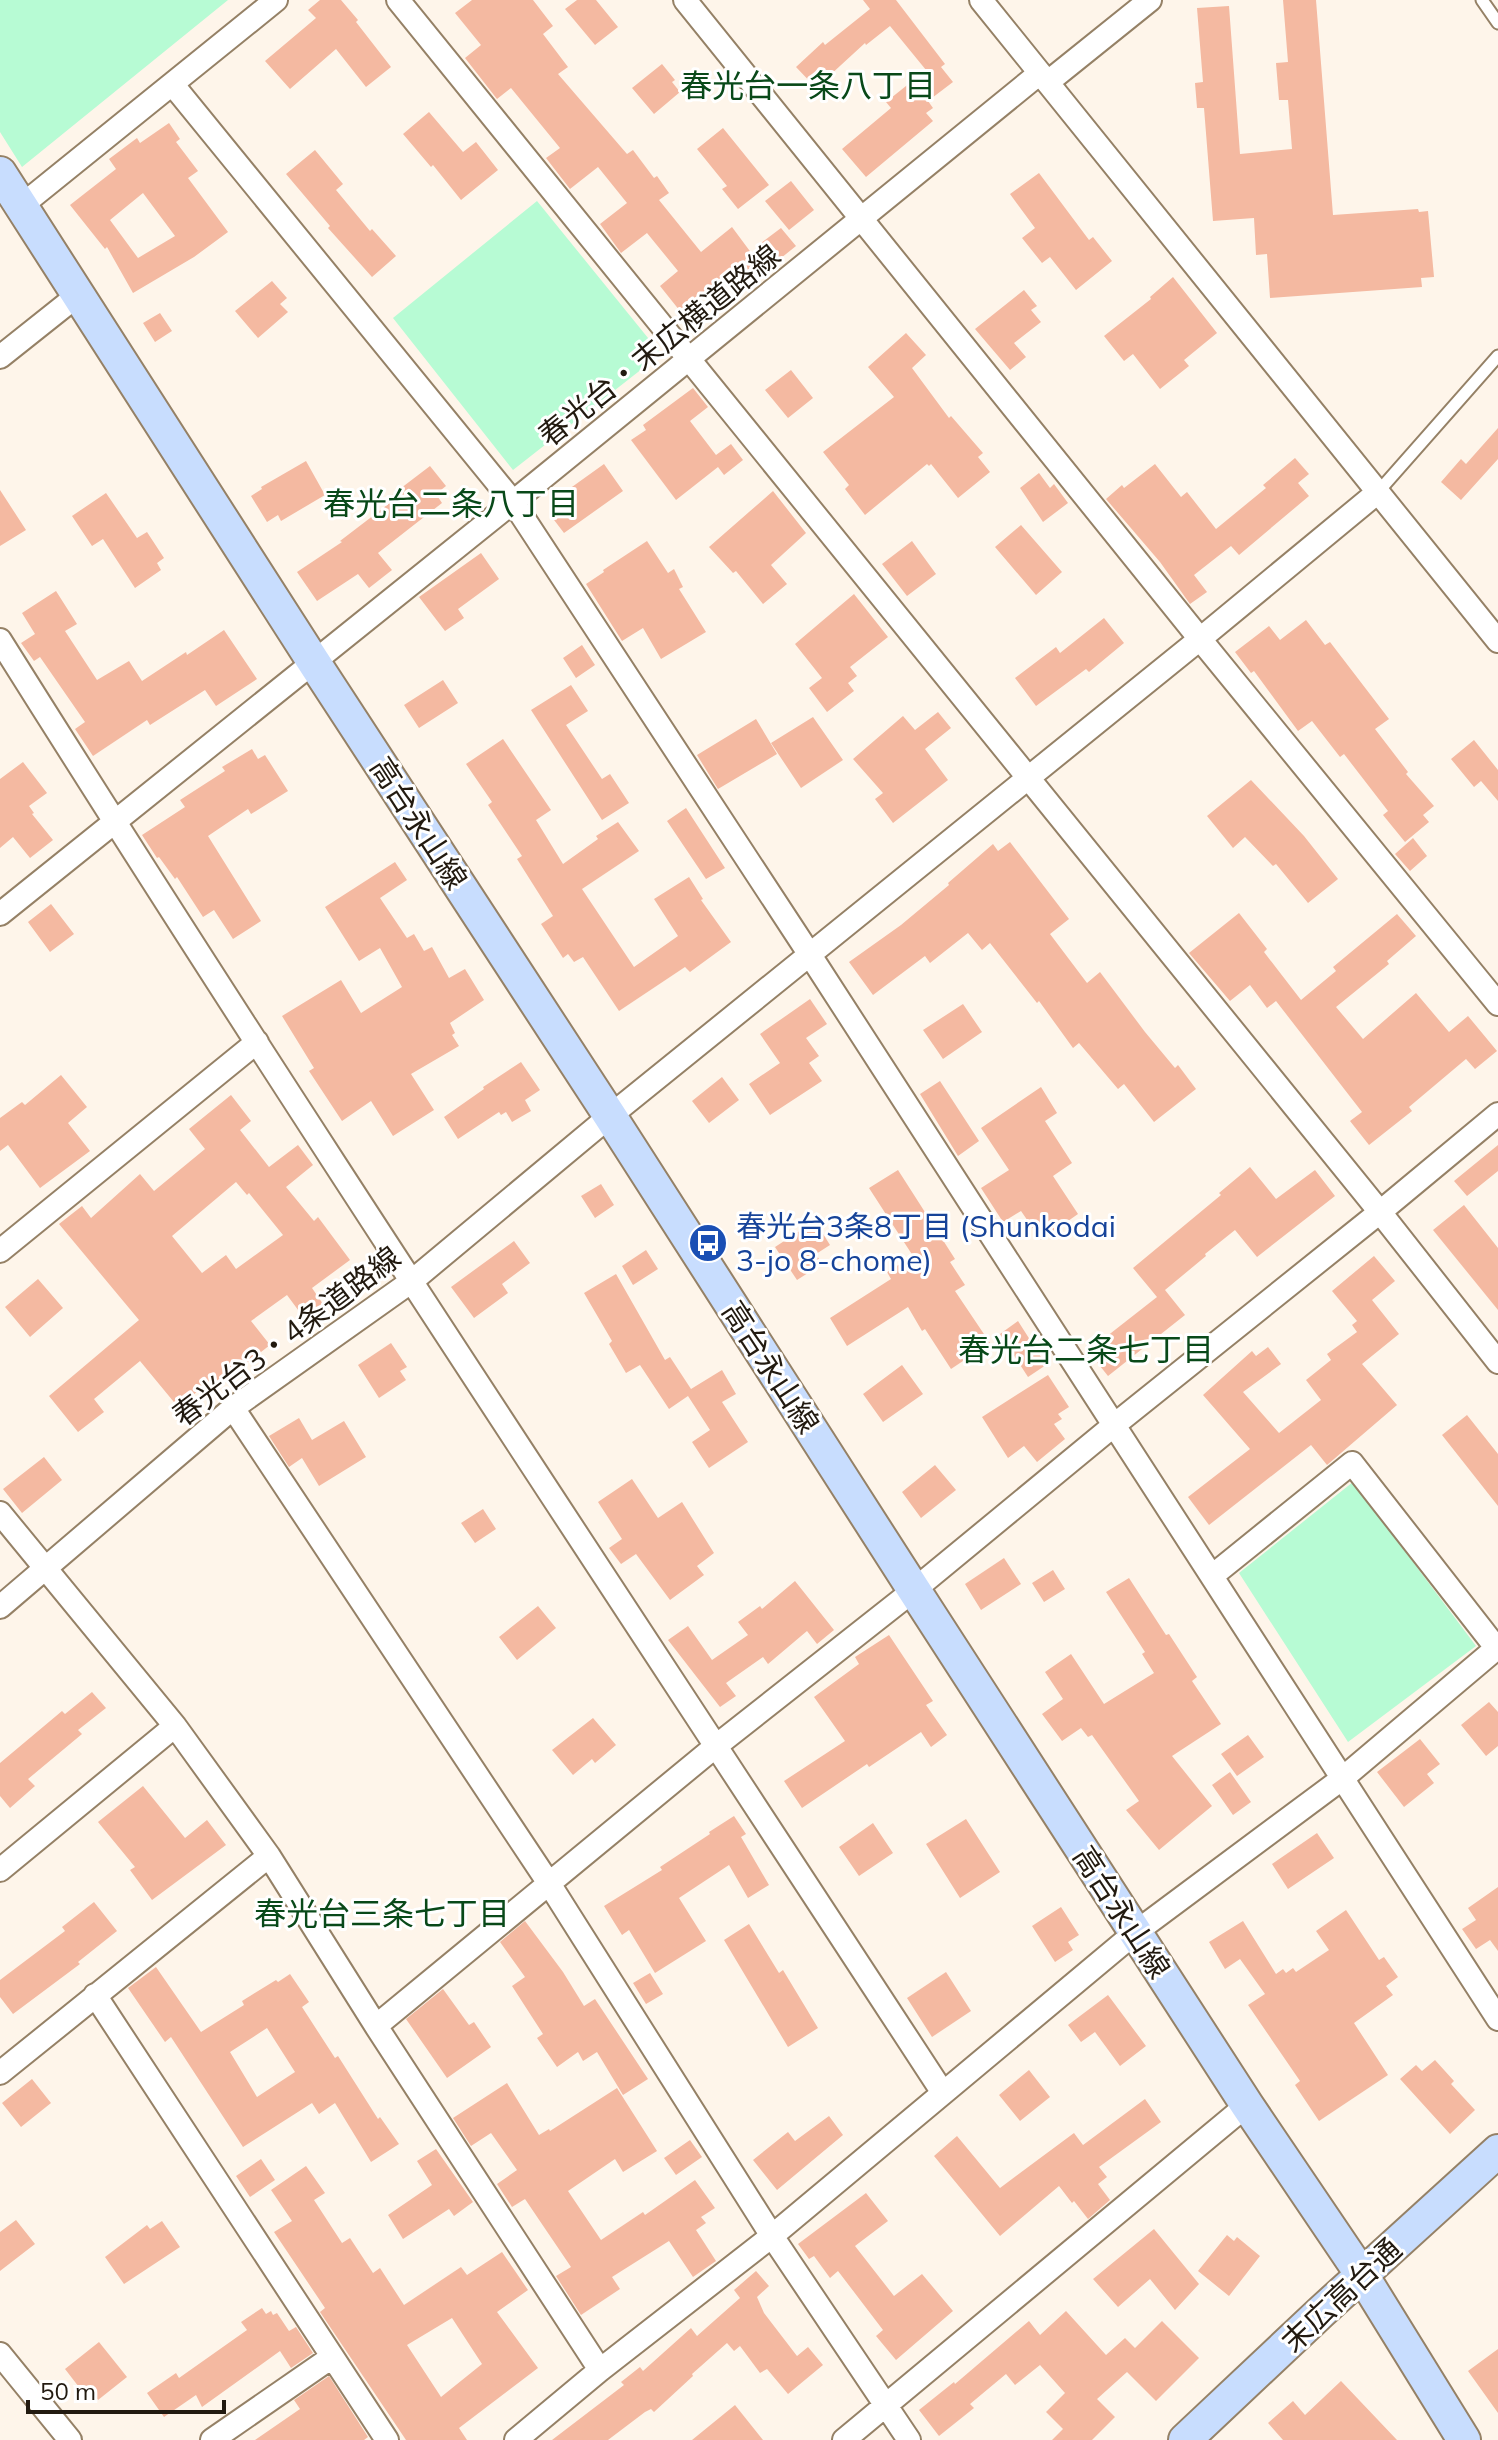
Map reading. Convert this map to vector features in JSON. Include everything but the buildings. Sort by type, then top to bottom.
[{"type":"street","points":[[21,206],[276,0]]},
{"type":"street","points":[[398,0],[1380,1212],[1498,1362]]},
{"type":"street","points":[[685,0],[1498,1004]]},
{"type":"street","points":[[981,0],[1498,641]]},
{"type":"street","name":"春光台・末広横道路線","points":[[0,914],[862,218],[1044,77],[1150,0]]},
{"type":"street","points":[[173,85],[513,502],[810,955],[1498,2019]]},
{"type":"street","name":"高台永山線","points":[[0,173],[1247,2105],[1362,2275],[1464,2440]]},
{"type":"street","points":[[0,357],[78,295]]},
{"type":"street","name":"春光台3・4条道路線","points":[[0,1607],[233,1408],[412,1281],[610,1116],[1378,492]]},
{"type":"street","points":[[0,640],[412,1281],[943,2093]]},
{"type":"street","points":[[0,1251],[257,1042]]},
{"type":"street","points":[[376,2026],[716,1746],[914,1590],[1498,1114]]},
{"type":"street","points":[[233,1408],[550,1885],[772,2236],[909,2440]]},
{"type":"street","points":[[516,2440],[772,2236],[1136,1932],[1343,1778],[1498,1648],[1352,1463],[1212,1576]]},
{"type":"street","points":[[0,1513],[175,1726],[269,1856],[600,2370]]},
{"type":"street","points":[[0,1870],[175,1726]]},
{"type":"street","points":[[0,2073],[269,1856]]},
{"type":"street","points":[[95,1995],[387,2440]]},
{"type":"street","points":[[844,2440],[1247,2105]]},
{"type":"street","name":"末広高台通","points":[[1185,2440],[1498,2151]]},
{"type":"street","points":[[0,2354],[62,2437]]},
{"type":"street","points":[[212,2440],[332,2357]]},
{"type":"lane","points":[[1482,0],[1498,23]]},
{"type":"lane","points":[[1378,492],[1498,356]]},
{"type":"green space","points":[[0,0],[228,0],[22,167],[0,132]]},
{"type":"green space","points":[[537,201],[661,354],[513,470],[393,318]]},
{"type":"green space","points":[[1353,1482],[1476,1646],[1348,1742],[1239,1573]]},
{"type":"place","name":"春光台3条8丁目 (Shunkodai 3-jo 8-chome)","points":[[708,1243]]},
{"type":"district","name":"春光台一条八丁目","points":[[808,85]]},
{"type":"district","name":"春光台二条八丁目","points":[[451,503]]},
{"type":"district","name":"春光台二条七丁目","points":[[1086,1349]]},
{"type":"district","name":"春光台三条七丁目","points":[[382,1913]]}]
